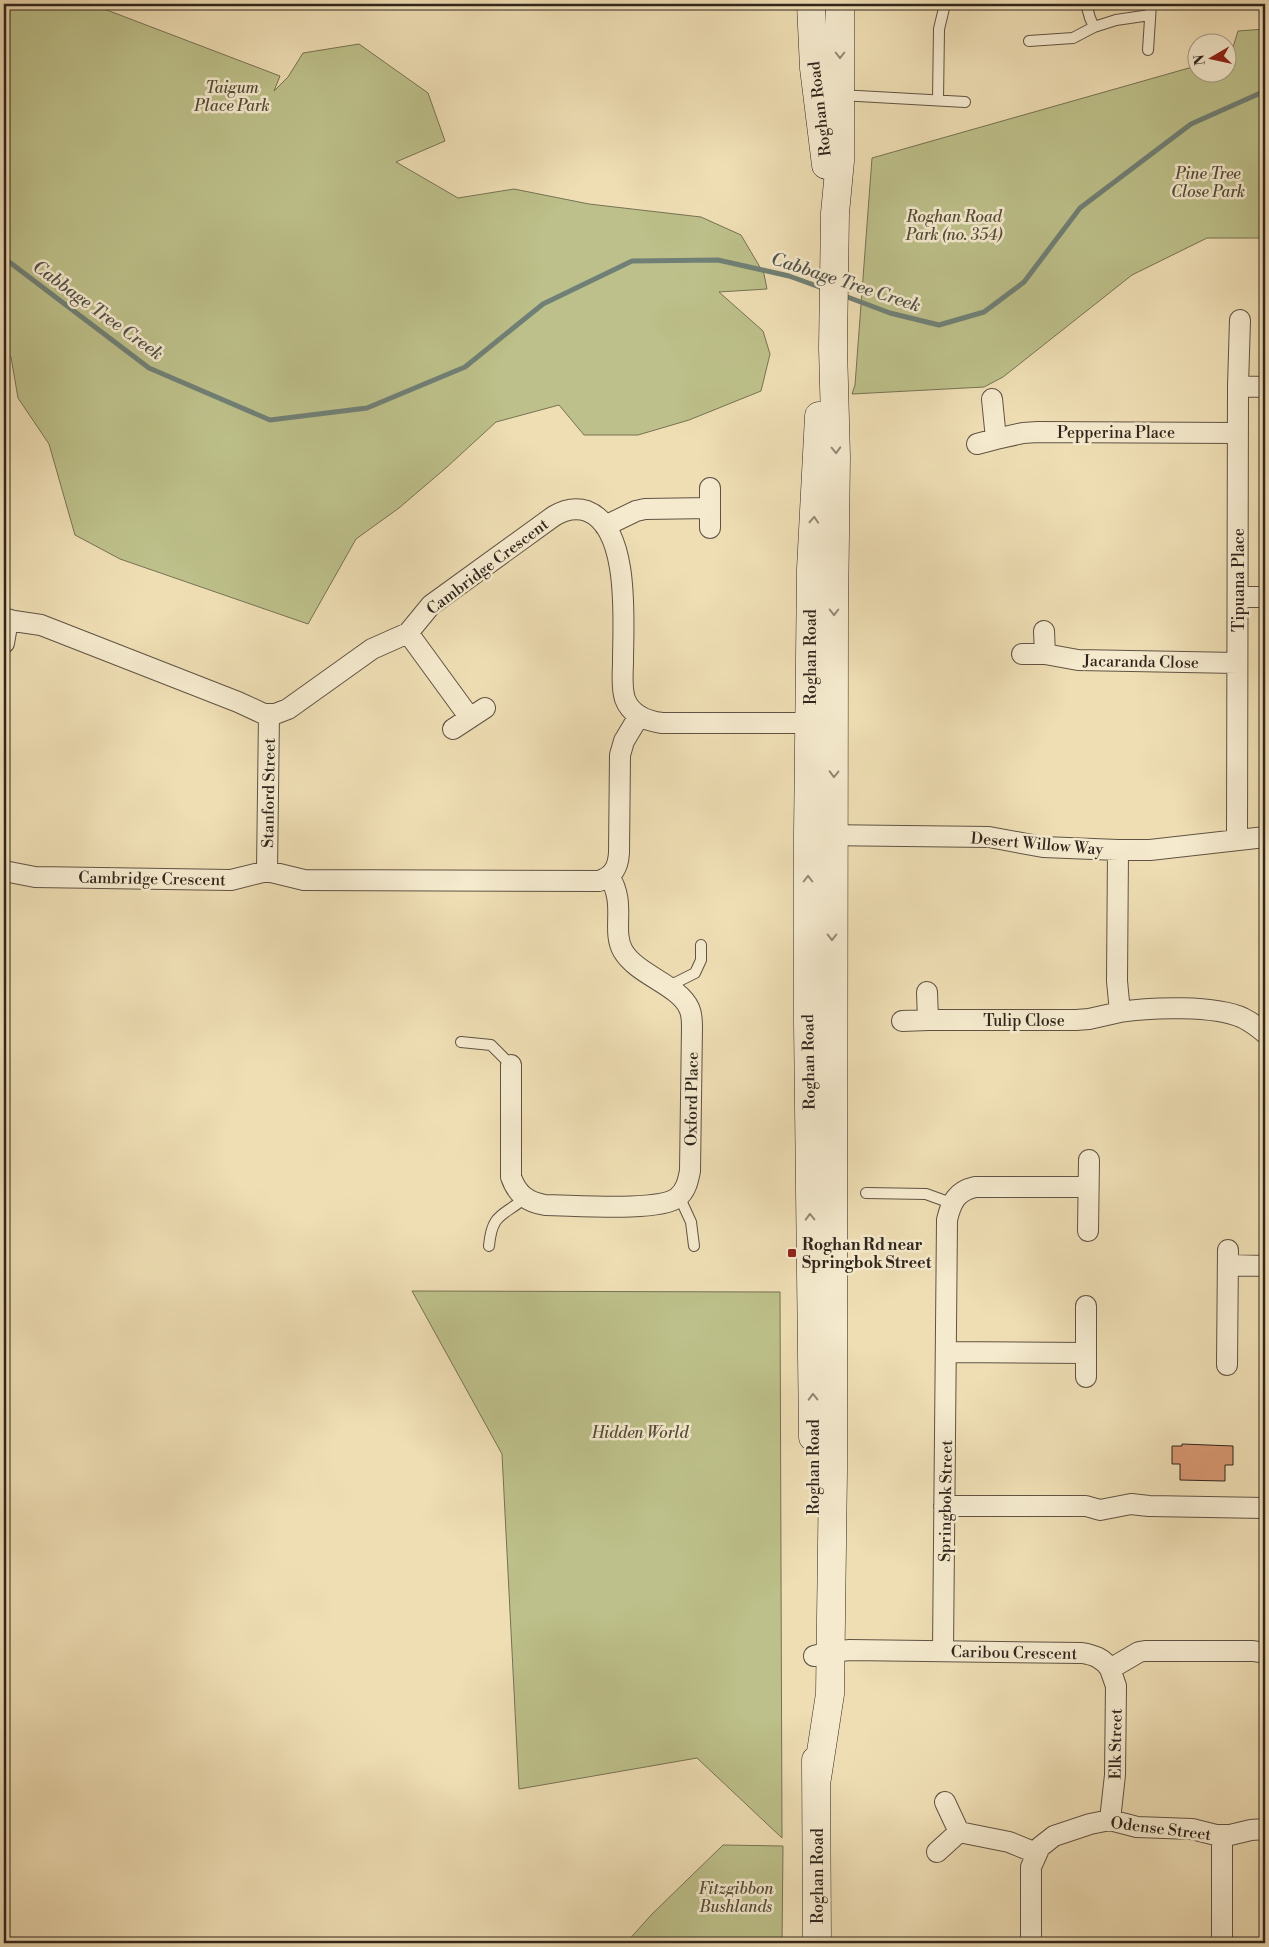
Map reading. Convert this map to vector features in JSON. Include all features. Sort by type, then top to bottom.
[{"type":"main road","name":"Roghan Road","points":[[811,4],[811,35],[828,95]]},
{"type":"main road","name":"Roghan Road","points":[[817,1943],[816,1778],[830,1694],[822,1654],[832,1471],[820,835],[822,723],[834,612],[836,457],[833,342],[835,224],[825,160],[828,95],[840,4]]},
{"type":"street","name":"Tipuana Place","points":[[1237,840],[1238,386],[1240,320]]},
{"type":"street","points":[[1238,386],[1265,387]]},
{"type":"street","name":"Pepperina Place","points":[[992,399],[986,442],[1022,433],[1038,432],[1238,432]]},
{"type":"street","points":[[710,488],[710,528]]},
{"type":"street","points":[[605,526],[624,516],[645,509],[710,508]]},
{"type":"street","name":"Cambridge Crescent","points":[[269,714],[288,709],[377,645],[408,633],[431,605],[561,512],[584,510],[592,513],[605,526],[617,554],[622,580],[623,689],[628,705],[639,716]]},
{"type":"street","points":[[1238,597],[1265,597]]},
{"type":"street","points":[[4,643],[6,619],[41,626],[246,705],[256,711],[269,714]]},
{"type":"street","points":[[1044,631],[1045,654]]},
{"type":"street","points":[[408,633],[469,718]]},
{"type":"street","name":"Jacaranda Close","points":[[1022,654],[1045,654],[1078,660],[1237,663]]},
{"type":"street","name":"Stanford Street","points":[[267,871],[269,714]]},
{"type":"street","points":[[609,876],[615,871],[619,859],[620,755],[624,741],[639,716],[662,722],[822,723]]},
{"type":"street","name":"Desert Willow Way","points":[[820,835],[989,837],[1043,846],[1118,850],[1150,850],[1265,836]]},
{"type":"street","points":[[1118,850],[1116,981],[1120,1012]]},
{"type":"street","name":"Cambridge Crescent","points":[[4,871],[35,877],[230,880],[267,871],[304,880],[592,882],[609,876]]},
{"type":"street","name":"Oxford Place","points":[[609,876],[619,899],[619,934],[622,950],[635,965],[667,987],[685,1002],[690,1009],[692,1027],[690,1171],[680,1196]]},
{"type":"street","points":[[927,992],[928,1020]]},
{"type":"street","name":"Tulip Close","points":[[902,1021],[1076,1020],[1146,1009],[1216,1011],[1244,1018],[1265,1033]]},
{"type":"street","points":[[511,1065],[511,1177],[514,1186],[525,1198],[535,1203],[545,1204],[647,1206],[666,1204],[680,1196]]},
{"type":"street","points":[[1088,1231],[1089,1160]]},
{"type":"street","points":[[951,1203],[961,1192],[975,1187],[1088,1187]]},
{"type":"street","name":"Springbok Street","points":[[943,1651],[947,1220],[951,1203]]},
{"type":"street","points":[[1227,1365],[1229,1257],[1265,1266]]},
{"type":"street","points":[[1086,1306],[1086,1376]]},
{"type":"street","points":[[946,1352],[1086,1353]]},
{"type":"street","points":[[944,1506],[1086,1506],[1100,1510],[1131,1504],[1265,1508]]},
{"type":"street","name":"Caribou Crescent","points":[[822,1654],[943,1651],[1082,1653],[1097,1656],[1110,1669]]},
{"type":"street","points":[[1110,1669],[1139,1652],[1145,1651],[1253,1651],[1265,1653]]},
{"type":"street","name":"Elk Street","points":[[1110,1669],[1116,1686],[1115,1775],[1110,1820]]},
{"type":"street","points":[[945,1802],[959,1832]]},
{"type":"street","name":"Odense Street","points":[[1036,1853],[1046,1841],[1054,1836],[1090,1824],[1110,1820],[1137,1827],[1192,1829],[1222,1836],[1265,1829]]},
{"type":"street","points":[[937,1852],[959,1832]]},
{"type":"street","points":[[959,1832],[1009,1842],[1036,1853],[1031,1867],[1031,1943]]},
{"type":"street","points":[[1222,1836],[1222,1943]]},
{"type":"lane","points":[[938,100],[939,29],[945,4]]},
{"type":"lane","points":[[1086,4],[1094,27]]},
{"type":"lane","points":[[1148,50],[1151,4]]},
{"type":"lane","points":[[1029,41],[1073,38],[1094,27],[1116,20],[1150,15]]},
{"type":"lane","points":[[828,95],[965,102]]},
{"type":"lane","points":[[667,987],[695,973],[701,960],[701,945]]},
{"type":"lane","points":[[461,1042],[491,1045],[511,1065]]},
{"type":"lane","points":[[866,1193],[926,1194],[951,1203]]},
{"type":"lane","points":[[680,1196],[691,1222],[694,1246]]},
{"type":"lane","points":[[489,1246],[490,1232],[494,1221],[525,1198]]},
{"type":"green space","name":"Taigum Place Park","points":[[4,4],[91,4],[280,76],[274,91],[288,77],[303,53],[359,44],[428,93],[445,141],[396,162],[458,198],[514,189],[589,204],[701,217],[741,235],[764,274],[767,289],[719,292],[763,331],[770,354],[761,391],[689,420],[638,435],[584,435],[559,405],[496,422],[399,508],[356,539],[308,624],[120,559],[75,535],[49,444],[18,398],[11,357],[4,350]]},
{"type":"green space","points":[[1265,29],[1265,238],[1207,238],[1132,275],[1003,377],[984,387],[852,394],[855,385],[872,158],[1186,69],[1186,82],[1236,82],[1236,38],[1238,31]]},
{"type":"green space","name":"Hidden World","points":[[412,1291],[780,1292],[782,1838],[697,1758],[519,1789],[502,1454]]},
{"type":"green space","name":"Fitzgibbon Bushlands","points":[[723,1845],[783,1846],[782,1943],[626,1943],[652,1914]]},
{"type":"building","points":[[1182,1444],[1233,1446],[1233,1465],[1225,1465],[1225,1481],[1180,1480],[1180,1464],[1172,1464],[1172,1446],[1182,1446]]},
{"type":"waterway","name":"Cabbage Tree Creek","points":[[842,295],[890,313],[939,325],[984,312],[1024,282],[1080,208],[1191,124],[1265,91]]},
{"type":"waterway","name":"Cabbage Tree Creek","points":[[4,258],[149,368],[270,420],[367,408],[465,367],[543,304],[632,261],[718,260],[789,276],[825,289]]},
{"type":"place","name":"Roghan Rd near Springbok Street","points":[[792,1253]]},
{"type":"park label","name":"Pine Tree Close Park","points":[[1208,182]]},
{"type":"park label","name":"Roghan Road Park (no. 354)","points":[[954,225]]}]
